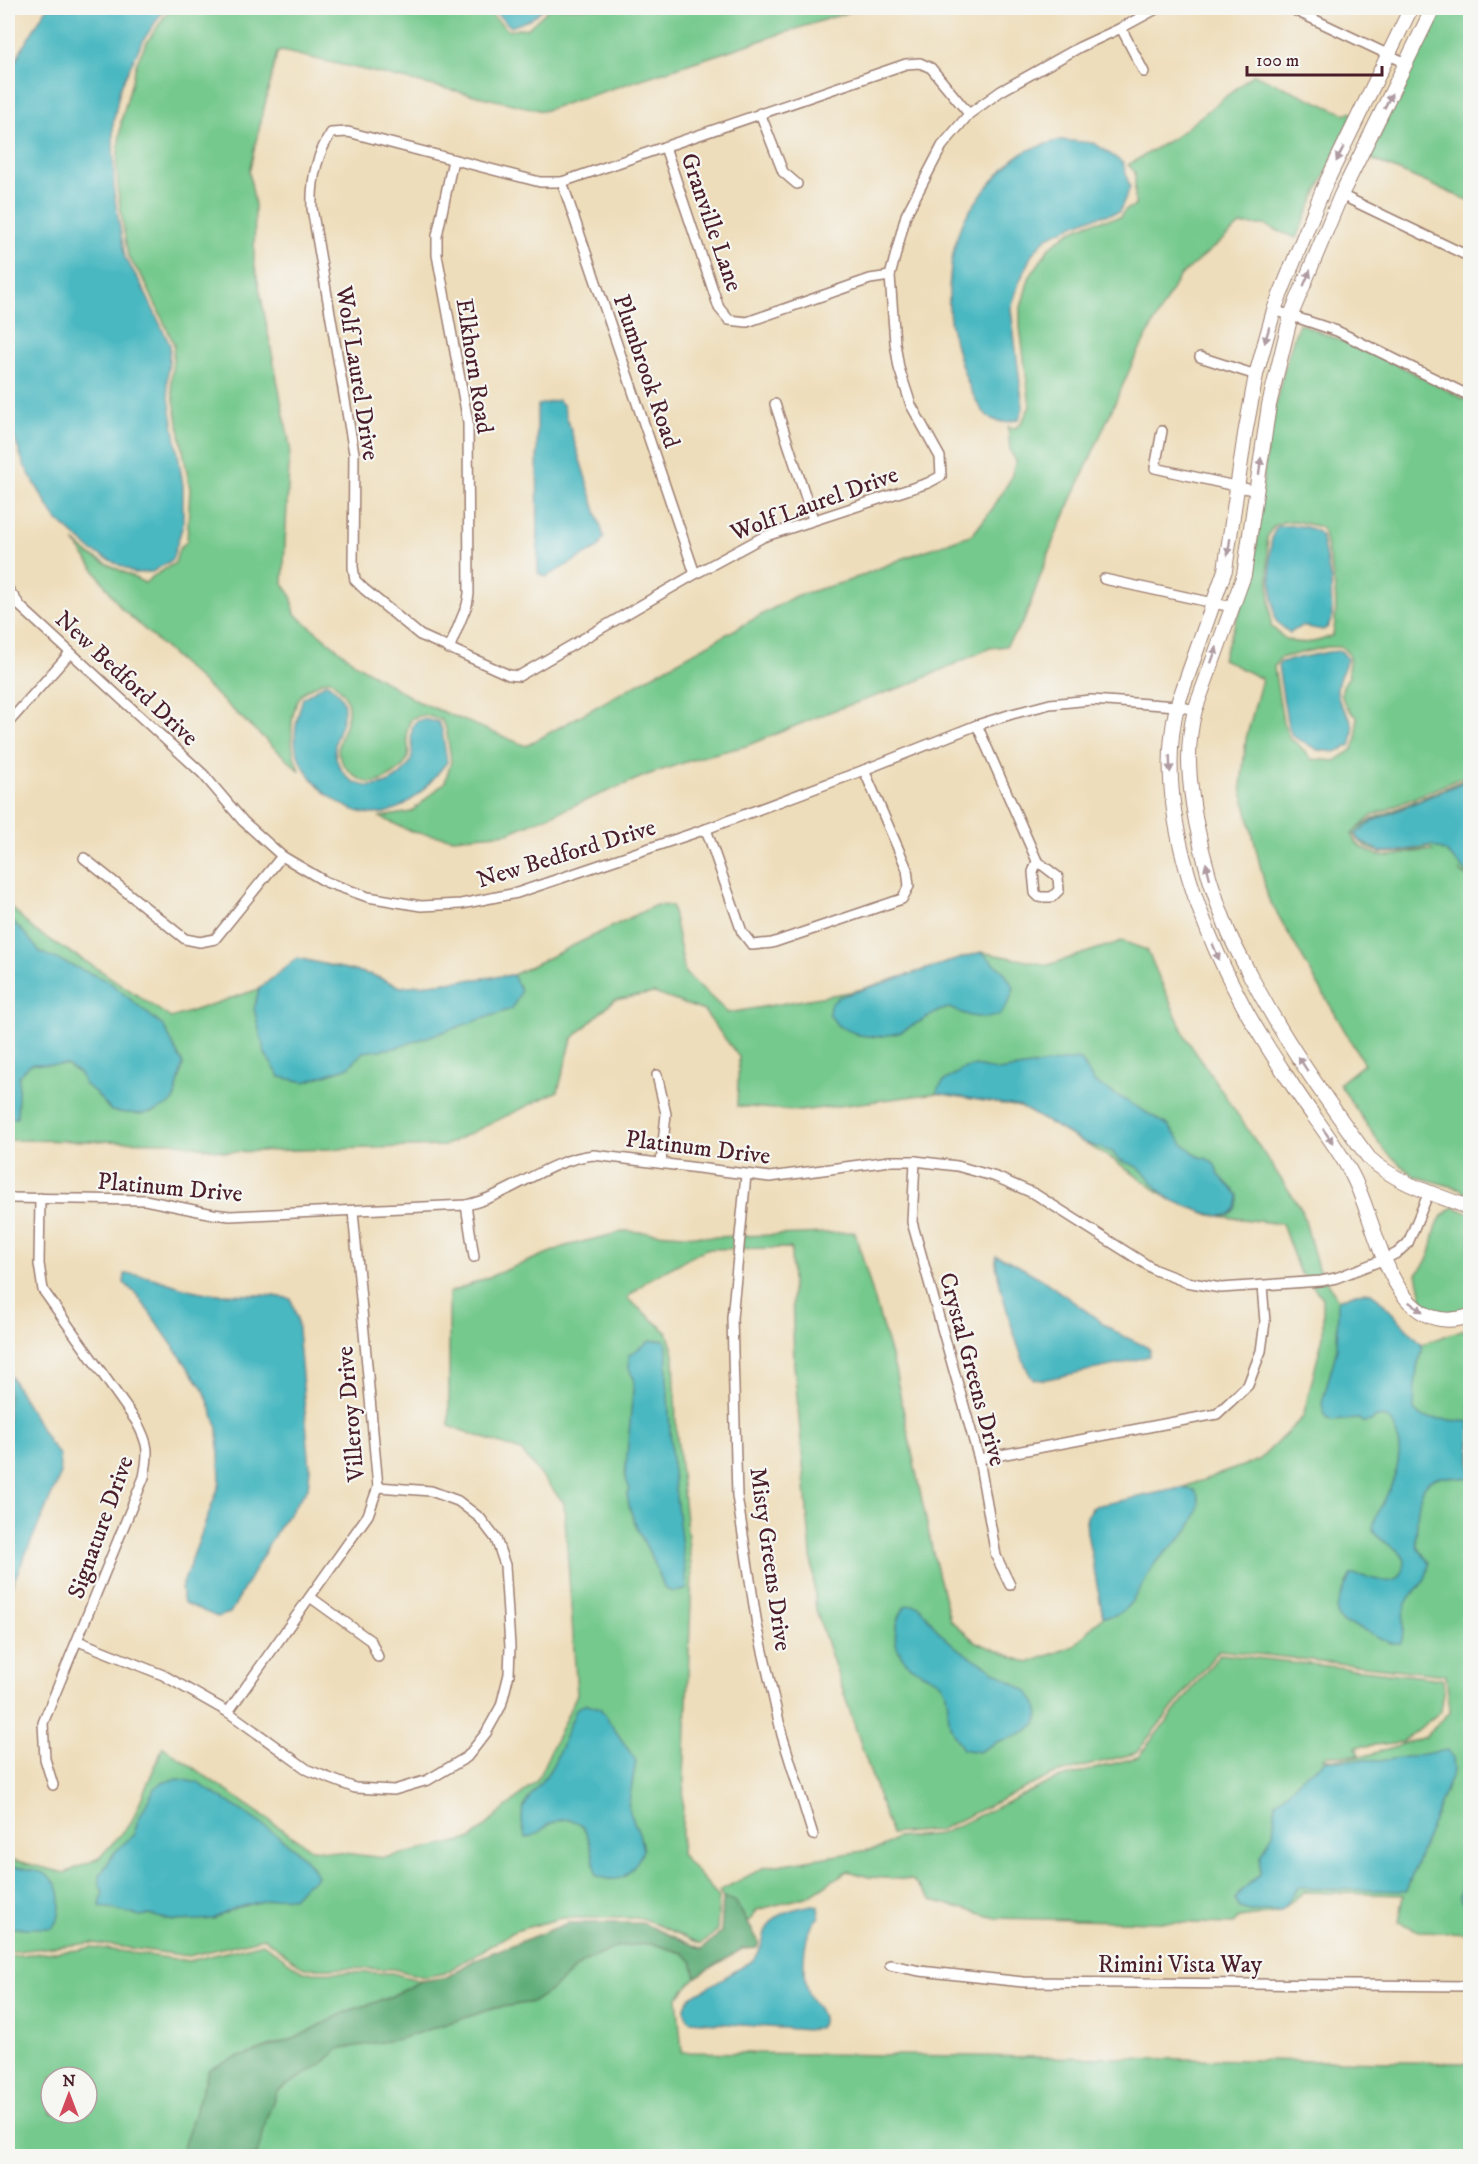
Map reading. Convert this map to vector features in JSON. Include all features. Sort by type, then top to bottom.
[{"type":"street","name":"Wolf Laurel Drive","points":[[969,114],[930,68],[920,63],[906,64],[562,182],[540,182],[348,132],[330,133],[324,144],[312,185],[312,208],[354,453],[354,567],[356,579],[364,589],[420,635],[509,675],[519,676],[763,537],[928,483],[941,476],[940,457],[911,405],[899,368],[895,344],[890,276],[906,215],[942,146],[969,114],[1001,91],[1080,47],[1158,8]]},
{"type":"street","points":[[1290,8],[1406,63]]},
{"type":"street","points":[[1412,8],[1324,187],[1274,310],[1256,375],[1226,570],[1177,706],[1170,743],[1171,784],[1179,840],[1198,905],[1220,961],[1244,1007],[1352,1174],[1398,1289],[1413,1306],[1428,1315],[1457,1319],[1470,1316]]},
{"type":"street","points":[[1433,8],[1341,195],[1291,315],[1269,405],[1244,575],[1195,710],[1188,747],[1189,782],[1199,837],[1213,890],[1228,933],[1263,1000],[1322,1093],[1376,1165],[1403,1182],[1470,1208]]},
{"type":"street","points":[[1121,28],[1144,72]]},
{"type":"street","points":[[760,114],[783,172],[797,184]]},
{"type":"street","name":"Granville Lane","points":[[665,147],[719,308],[729,320],[747,322],[870,279],[890,276]]},
{"type":"street","name":"Elkhorn Road","points":[[449,649],[467,605],[469,594],[468,422],[437,255],[437,236],[453,160]]},
{"type":"street","name":"Plumbrook Road","points":[[562,182],[695,574]]},
{"type":"street","points":[[1341,195],[1470,257]]},
{"type":"street","points":[[1274,310],[1337,331],[1470,396]]},
{"type":"street","points":[[1200,357],[1256,375]]},
{"type":"street","points":[[775,404],[813,519]]},
{"type":"street","points":[[1162,431],[1155,468],[1257,491]]},
{"type":"street","points":[[1104,579],[1232,607]]},
{"type":"street","name":"New Bedford Drive","points":[[8,589],[21,607],[203,774],[243,820],[282,856],[326,882],[368,897],[421,906],[461,904],[517,892],[705,830],[977,725],[1050,704],[1091,700],[1177,706],[1195,710]]},
{"type":"street","points":[[8,723],[70,653]]},
{"type":"street","points":[[977,725],[1037,861]]},
{"type":"street","points":[[705,830],[742,932],[752,945],[772,943],[902,899],[909,886],[908,869],[864,770]]},
{"type":"street","points":[[84,858],[185,939],[200,942],[214,939],[282,856]]},
{"type":"street","points":[[657,1075],[666,1114],[661,1163]]},
{"type":"street","points":[[1306,1104],[1322,1093]]},
{"type":"street","name":"Platinum Drive","points":[[8,1198],[146,1200],[230,1216],[353,1211],[466,1205],[491,1198],[562,1163],[582,1156],[601,1155],[746,1175],[778,1177],[872,1162],[915,1161],[966,1168],[1016,1185],[1053,1204],[1144,1265],[1176,1279],[1211,1287],[1262,1286],[1329,1279],[1385,1259],[1397,1253],[1408,1243],[1429,1192]]},
{"type":"street","name":"Crystal Greens Drive","points":[[915,1161],[912,1222],[979,1459],[996,1556],[1010,1585]]},
{"type":"street","name":"Misty Greens Drive","points":[[746,1175],[732,1318],[737,1496],[758,1625],[782,1735],[813,1835]]},
{"type":"street","name":"Signature Drive","points":[[40,1198],[39,1264],[43,1290],[136,1421],[146,1440],[148,1455],[144,1478],[43,1723],[45,1759],[53,1785]]},
{"type":"street","points":[[466,1205],[474,1257]]},
{"type":"street","name":"Villeroy Drive","points":[[228,1712],[368,1515],[378,1487],[353,1211]]},
{"type":"street","points":[[979,1459],[1217,1414],[1248,1385],[1261,1351],[1265,1322],[1262,1286]]},
{"type":"street","points":[[78,1641],[163,1675],[228,1712],[308,1770],[355,1788],[394,1790],[428,1780],[467,1757],[486,1733],[501,1706],[509,1674],[510,1656],[505,1564],[496,1539],[480,1518],[458,1501],[431,1491],[378,1487]]},
{"type":"street","points":[[310,1597],[371,1641],[378,1657]]},
{"type":"street","name":"Rimini Vista Way","points":[[890,1965],[989,1980],[1023,1982],[1470,1986]]},
{"type":"green space","points":[[170,8],[484,8],[508,30],[511,30],[527,29],[550,8],[861,8],[543,111],[281,51],[277,53],[249,172],[255,205],[254,261],[290,446],[283,584],[291,595],[295,614],[356,664],[417,701],[526,746],[795,596],[848,581],[904,558],[973,534],[993,508],[1010,480],[1016,461],[1010,451],[1008,427],[1015,428],[1022,422],[1030,406],[1020,311],[1029,278],[1050,247],[1069,232],[1089,223],[1120,217],[1125,210],[1135,206],[1135,172],[1128,165],[1175,137],[1254,74],[1345,114],[1350,112],[1353,114],[1296,238],[1264,225],[1240,225],[1179,277],[1134,360],[1054,539],[1024,621],[1006,646],[990,648],[908,685],[832,711],[746,746],[701,757],[647,775],[508,833],[453,838],[412,832],[380,817],[411,812],[445,782],[451,762],[446,729],[441,720],[424,715],[412,718],[407,731],[409,751],[404,765],[381,781],[366,782],[355,776],[340,757],[338,749],[348,715],[348,706],[342,691],[334,682],[324,681],[303,693],[294,711],[292,744],[301,772],[121,608],[74,541],[90,555],[145,583],[175,563],[179,549],[187,541],[190,489],[171,384],[174,344],[144,280],[128,257],[118,193],[117,164],[121,122],[137,62],[145,45]]},
{"type":"green space","points":[[1440,8],[1470,8],[1470,201],[1371,159],[1384,125]]},
{"type":"green space","points":[[1299,323],[1396,364],[1470,402],[1470,774],[1372,816],[1354,833],[1373,819],[1470,777],[1470,877],[1459,871],[1470,879],[1470,1200],[1461,1189],[1414,1176],[1384,1150],[1339,1084],[1364,1064],[1268,898],[1241,787],[1246,739],[1262,679],[1222,659],[1242,605],[1253,563],[1268,444],[1292,342]],"holes":[[[1294,521],[1321,527],[1325,540],[1334,585],[1336,614],[1333,635],[1322,640],[1292,641],[1286,639],[1271,626],[1267,538],[1277,524]],[[1327,647],[1342,647],[1350,656],[1349,677],[1342,688],[1342,693],[1348,708],[1357,717],[1357,737],[1353,749],[1335,761],[1311,759],[1298,744],[1290,739],[1283,722],[1274,667],[1280,658]],[[1352,834],[1378,852],[1398,853],[1430,848],[1433,851],[1384,856],[1364,849],[1354,840]]]},
{"type":"green space","points":[[8,904],[35,931],[98,969],[171,1018],[259,989],[297,958],[372,975],[401,987],[513,975],[656,905],[672,906],[685,973],[728,1013],[855,991],[981,952],[1048,965],[1122,941],[1147,950],[1186,1038],[1302,1210],[1318,1268],[1338,1300],[1356,1293],[1371,1293],[1422,1344],[1470,1327],[1470,1933],[1419,1931],[1399,1922],[1404,1895],[1304,1892],[1276,1913],[1239,1918],[1233,1924],[996,1918],[932,1900],[912,1880],[870,1877],[847,1871],[809,1896],[757,1910],[748,1923],[735,1901],[723,1897],[719,1891],[765,1867],[881,1848],[896,1838],[940,1834],[1054,1780],[1138,1757],[1220,1654],[1443,1679],[1444,1692],[1441,1711],[1403,1742],[1356,1747],[1359,1755],[1328,1755],[1323,1759],[1365,1756],[1425,1737],[1450,1712],[1446,1675],[1219,1650],[1136,1753],[1052,1775],[939,1830],[891,1834],[816,1610],[794,1364],[791,1248],[706,1249],[648,1280],[627,1298],[667,1332],[674,1354],[676,1428],[692,1576],[681,1854],[719,1897],[717,1931],[701,1944],[642,1918],[561,1918],[515,1931],[445,1973],[424,1977],[393,1969],[304,1968],[264,1938],[189,1956],[92,1943],[8,1952],[8,1859],[65,1873],[99,1858],[131,1823],[163,1747],[311,1849],[384,1858],[471,1839],[537,1780],[577,1694],[564,1503],[521,1451],[449,1426],[449,1293],[566,1246],[626,1231],[714,1237],[855,1232],[895,1370],[932,1549],[950,1620],[976,1642],[1028,1663],[1074,1646],[1103,1616],[1086,1521],[1091,1508],[1181,1488],[1259,1460],[1303,1417],[1323,1336],[1323,1298],[1299,1271],[1282,1224],[1210,1215],[1169,1199],[1112,1159],[1021,1107],[937,1093],[800,1111],[737,1106],[739,1057],[704,1011],[654,993],[614,1000],[572,1039],[558,1091],[444,1146],[228,1152],[172,1142],[8,1140]]},
{"type":"green space","points":[[1454,1207],[1470,1214],[1470,1310],[1444,1313],[1424,1307],[1417,1274],[1429,1256],[1439,1221],[1447,1211]]},
{"type":"green space","points":[[723,1897],[735,1901],[759,1942],[757,1948],[742,1949],[696,1977],[692,1961],[683,1953],[653,1944],[619,1946],[583,1962],[551,1990],[533,2002],[495,2008],[399,2039],[339,2049],[319,2066],[277,2091],[256,2156],[180,2156],[209,2069],[296,2038],[348,2011],[386,1999],[421,1981],[447,1977],[476,1959],[568,1923],[642,1923],[702,1949],[721,1932]]},
{"type":"green space","points":[[263,1943],[303,1972],[392,1973],[421,1981],[386,1999],[348,2011],[296,2038],[271,2046],[399,2039],[495,2008],[533,2002],[551,1990],[583,1962],[619,1946],[653,1944],[683,1953],[692,1960],[696,1977],[677,1998],[682,2052],[1470,2063],[1470,2156],[8,2156],[8,1956],[92,1947],[189,1961]]},
{"type":"water","points":[[47,8],[165,8],[142,42],[120,88],[113,124],[114,193],[125,258],[140,282],[170,345],[167,385],[183,485],[183,525],[172,560],[152,572],[135,573],[92,551],[55,518],[24,465],[8,420],[8,79],[21,50]]},
{"type":"water","points":[[490,8],[544,8],[531,19],[511,27]]},
{"type":"water","points":[[1060,140],[1094,143],[1123,163],[1130,188],[1119,212],[1088,219],[1047,237],[1032,254],[1019,283],[1011,309],[1023,408],[1019,419],[999,422],[984,412],[977,401],[963,370],[953,336],[949,300],[954,247],[960,228],[970,210],[1005,168],[1025,152]]},
{"type":"water","points":[[558,400],[563,405],[604,537],[598,548],[546,577],[538,573],[537,413],[538,405]]},
{"type":"water","points":[[1278,526],[1306,527],[1321,535],[1331,581],[1332,618],[1328,627],[1323,630],[1301,626],[1290,633],[1275,619],[1270,556],[1271,544]]},
{"type":"water","points":[[1341,651],[1347,658],[1338,682],[1338,698],[1351,720],[1353,735],[1350,746],[1335,752],[1318,750],[1292,736],[1287,721],[1278,666],[1281,662]]},
{"type":"water","points":[[326,683],[336,691],[344,704],[343,718],[335,746],[339,765],[355,782],[366,786],[388,783],[408,766],[412,755],[412,733],[415,722],[423,719],[438,722],[442,730],[447,762],[415,797],[391,811],[377,814],[362,812],[347,807],[333,798],[309,775],[296,748],[296,723],[303,698]]},
{"type":"water","points":[[1470,779],[1470,875],[1446,852],[1431,845],[1397,852],[1381,852],[1359,840],[1356,834],[1373,821]]},
{"type":"water","points":[[8,917],[40,952],[108,981],[164,1027],[183,1064],[174,1101],[159,1110],[144,1114],[111,1111],[95,1092],[84,1084],[80,1074],[67,1065],[31,1064],[19,1075],[17,1118],[8,1117]]},
{"type":"water","points":[[981,952],[1004,972],[1014,987],[1010,1000],[1000,1015],[986,1018],[970,1016],[949,1008],[899,1033],[877,1037],[859,1035],[838,1026],[829,1014],[830,1005],[839,997]]},
{"type":"water","points":[[297,958],[372,975],[401,987],[513,975],[521,991],[512,1009],[395,1048],[363,1052],[349,1067],[305,1082],[280,1077],[265,1054],[254,1009],[259,989]]},
{"type":"water","points":[[1081,1060],[1094,1082],[1168,1125],[1183,1144],[1215,1165],[1218,1174],[1238,1195],[1237,1205],[1233,1211],[1228,1215],[1214,1215],[1172,1200],[1165,1196],[1140,1169],[1121,1160],[1113,1152],[1085,1143],[1021,1107],[937,1093],[944,1081],[965,1068],[976,1066],[998,1071]]},
{"type":"water","points":[[996,1256],[1040,1278],[1117,1333],[1147,1347],[1150,1350],[1149,1356],[1042,1380],[1033,1379],[1028,1372],[1010,1319],[999,1279]]},
{"type":"water","points":[[125,1274],[146,1277],[207,1293],[291,1299],[297,1318],[310,1468],[308,1488],[279,1527],[230,1613],[217,1617],[184,1603],[181,1589],[220,1483],[218,1428],[204,1390],[138,1296],[124,1283]]},
{"type":"water","points":[[1364,1292],[1371,1293],[1378,1298],[1422,1344],[1416,1374],[1414,1410],[1421,1417],[1470,1422],[1470,1479],[1441,1477],[1432,1479],[1426,1485],[1419,1501],[1417,1546],[1429,1563],[1423,1583],[1406,1604],[1401,1643],[1390,1643],[1345,1623],[1337,1615],[1340,1597],[1351,1575],[1391,1581],[1398,1579],[1405,1561],[1399,1552],[1373,1531],[1375,1519],[1392,1484],[1399,1459],[1398,1441],[1393,1425],[1390,1420],[1380,1417],[1362,1422],[1359,1419],[1331,1421],[1325,1415],[1322,1406],[1337,1349],[1338,1300]]},
{"type":"water","points":[[664,1340],[667,1347],[672,1463],[687,1589],[675,1592],[664,1587],[635,1523],[628,1503],[627,1495],[630,1490],[625,1476],[634,1379],[629,1369],[629,1355],[650,1341]]},
{"type":"water","points":[[8,1372],[49,1442],[60,1456],[60,1476],[8,1594]]},
{"type":"water","points":[[1181,1488],[1194,1490],[1198,1497],[1198,1509],[1190,1528],[1156,1562],[1129,1605],[1113,1616],[1103,1616],[1087,1533],[1086,1522],[1089,1511],[1095,1506]]},
{"type":"water","points":[[905,1606],[919,1606],[940,1633],[957,1648],[1027,1691],[1039,1711],[1034,1725],[1020,1734],[978,1752],[963,1749],[951,1727],[947,1696],[942,1685],[911,1666],[899,1652],[896,1644],[895,1635],[900,1616]]},
{"type":"water","points":[[587,1704],[600,1708],[636,1761],[628,1808],[639,1833],[643,1850],[630,1871],[619,1878],[612,1879],[596,1875],[593,1854],[586,1833],[581,1825],[573,1820],[550,1824],[526,1838],[522,1827],[524,1808],[528,1800],[555,1761],[577,1708]]},
{"type":"water","points":[[1448,1750],[1453,1757],[1454,1769],[1406,1891],[1297,1888],[1281,1911],[1250,1911],[1240,1908],[1235,1900],[1241,1891],[1260,1874],[1261,1856],[1273,1833],[1276,1802],[1307,1773],[1328,1760],[1387,1760]]},
{"type":"water","points":[[180,1779],[198,1783],[282,1839],[310,1865],[317,1876],[314,1881],[305,1885],[293,1898],[280,1897],[235,1908],[213,1919],[174,1921],[149,1915],[139,1916],[100,1906],[103,1892],[99,1884],[99,1877],[114,1853],[134,1834],[138,1820],[154,1789],[164,1781]]},
{"type":"water","points":[[1470,1848],[1470,1909],[1465,1907],[1459,1897]]},
{"type":"water","points":[[8,1866],[35,1870],[50,1877],[55,1883],[59,1891],[60,1910],[52,1928],[8,1928]]},
{"type":"water","points":[[818,1906],[819,1917],[813,1923],[806,1942],[804,1975],[808,1993],[822,2018],[820,2026],[808,2030],[690,2021],[685,2009],[691,1997],[754,1960],[768,1926],[778,1916],[791,1910]]}]
